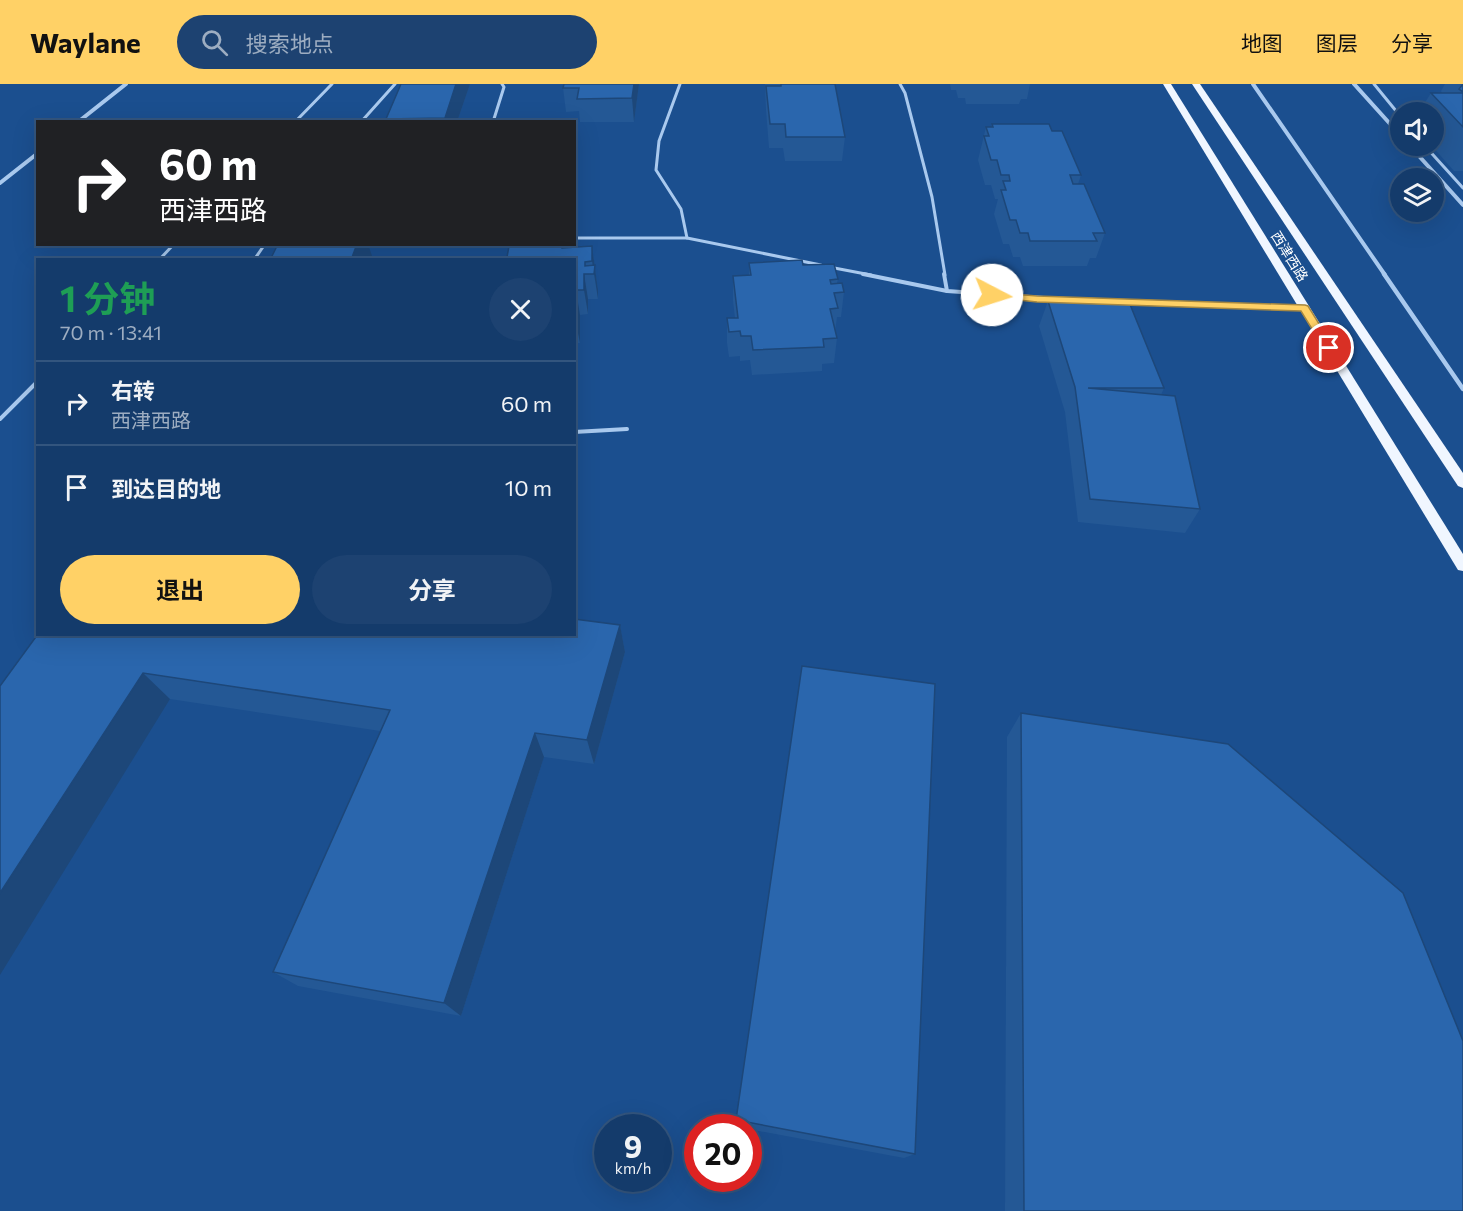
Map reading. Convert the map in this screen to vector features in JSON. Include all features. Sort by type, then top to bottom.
[{"type":"main road","name":"西津西路","points":[[1167,84],[1463,566]]},
{"type":"main road","name":"西津西路","points":[[1197,84],[1463,483]]},
{"type":"street","points":[[81,120],[126,84]]},
{"type":"street","points":[[1253,84],[1463,389]]},
{"type":"street","points":[[1354,84],[1390,124]]},
{"type":"street","points":[[0,183],[36,155]]},
{"type":"street","points":[[1419,156],[1463,204]]},
{"type":"lane","points":[[297,120],[332,84]]},
{"type":"lane","points":[[363,120],[395,84]]},
{"type":"lane","points":[[494,120],[504,87],[502,84]]},
{"type":"lane","points":[[680,84],[659,141],[656,170],[681,209],[687,237]]},
{"type":"lane","points":[[900,84],[905,93],[932,197],[947,291]]},
{"type":"lane","points":[[1374,84],[1390,104]]},
{"type":"lane","points":[[1434,156],[1463,188]]},
{"type":"lane","points":[[576,238],[687,237],[947,291],[1037,299],[1107,302]]},
{"type":"lane","points":[[161,258],[172,246]]},
{"type":"lane","points":[[1118,302],[1305,308]]},
{"type":"lane","points":[[0,418],[36,383]]},
{"type":"lane","points":[[576,432],[627,429]]},
{"type":"building","points":[[401,84],[456,84],[445,118],[386,119]]},
{"type":"building","points":[[564,84],[634,84],[632,98],[577,99],[579,88],[563,88]]},
{"type":"building","points":[[781,84],[835,84],[845,137],[786,137],[785,124],[770,124],[766,86],[781,86]]},
{"type":"building","points":[[1431,93],[1463,93],[1463,127],[1444,107],[1444,102],[1439,102]]},
{"type":"building","points":[[992,124],[1049,124],[1052,131],[1062,131],[1081,175],[1070,175],[1073,184],[1084,184],[1105,233],[1093,233],[1097,241],[1030,241],[1028,233],[1020,233],[1016,220],[1010,220],[1001,190],[1006,190],[1003,181],[1010,181],[1009,175],[1001,175],[997,160],[991,160],[984,136],[989,136],[986,127],[993,127]]},
{"type":"building","points":[[277,246],[356,246],[352,258],[271,258]]},
{"type":"building","points":[[509,246],[562,246],[562,248],[592,246],[592,261],[585,262],[585,266],[595,265],[594,274],[584,274],[584,290],[576,290],[576,258],[489,258],[507,257]]},
{"type":"building","points":[[802,260],[803,265],[834,264],[838,279],[830,280],[831,284],[842,283],[844,292],[834,293],[838,308],[830,309],[837,338],[823,339],[824,347],[753,350],[751,336],[741,336],[740,331],[729,332],[727,318],[738,318],[733,276],[751,275],[749,263]]},
{"type":"building","points":[[1048,301],[1129,302],[1164,388],[1088,388],[1175,396],[1200,509],[1090,499],[1075,387]]},
{"type":"building","points":[[576,619],[620,625],[587,740],[535,733],[444,1003],[273,972],[390,710],[143,673],[0,893],[0,686],[37,636],[576,636]]},
{"type":"building","points":[[802,666],[935,684],[915,1154],[762,1125],[762,1114],[737,1114]]},
{"type":"building","points":[[1021,713],[1228,744],[1403,893],[1463,1041],[1463,1211],[1024,1211]]},
{"type":"route","points":[[992,295],[1037,299],[1305,308],[1329,348]]}]
